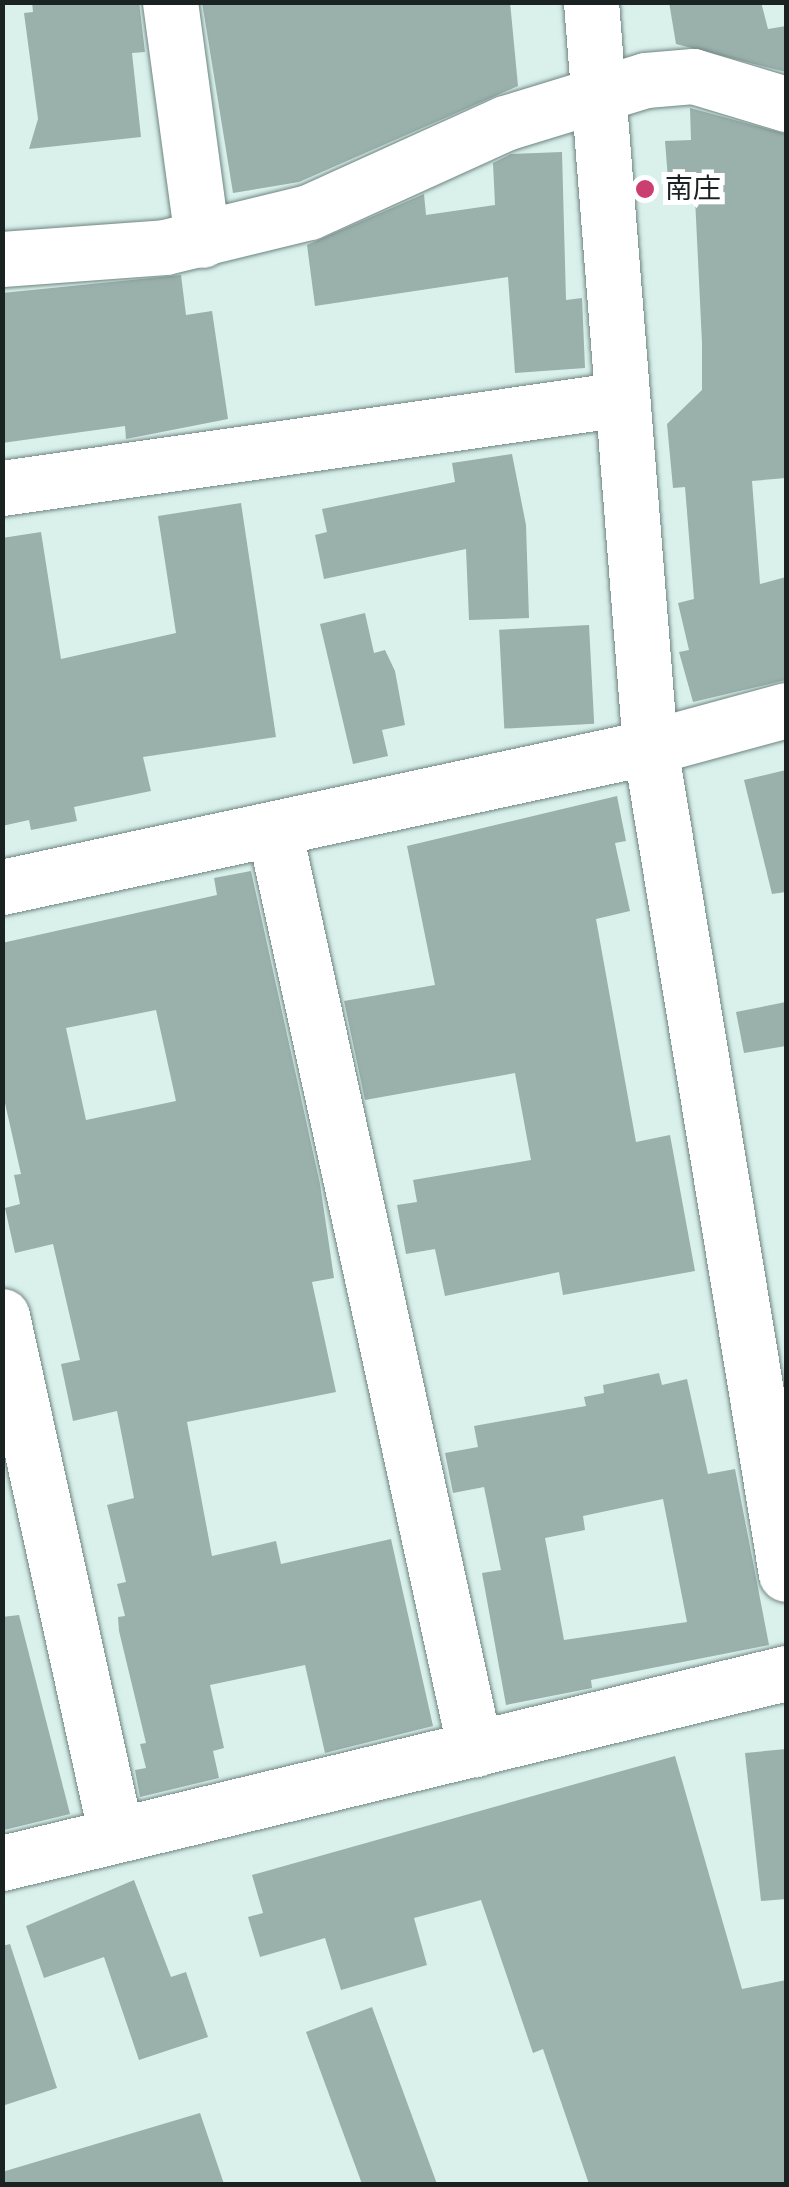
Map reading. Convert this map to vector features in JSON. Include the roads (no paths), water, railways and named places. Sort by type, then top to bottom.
[{"type":"street","points":[[170,2],[202,240]]},
{"type":"street","points":[[591,2],[650,746],[786,1574]]},
{"type":"street","points":[[2,258],[202,240],[309,212],[505,124],[598,94],[694,76],[786,104]]},
{"type":"street","points":[[2,488],[622,398]]},
{"type":"street","points":[[2,888],[650,746],[786,710]]},
{"type":"street","points":[[274,828],[475,1749]]},
{"type":"street","points":[[2,1316],[15,1436],[116,1835]]},
{"type":"street","points":[[2,1863],[786,1673]]},
{"type":"place","name":"南庄","points":[[645,189]]}]
